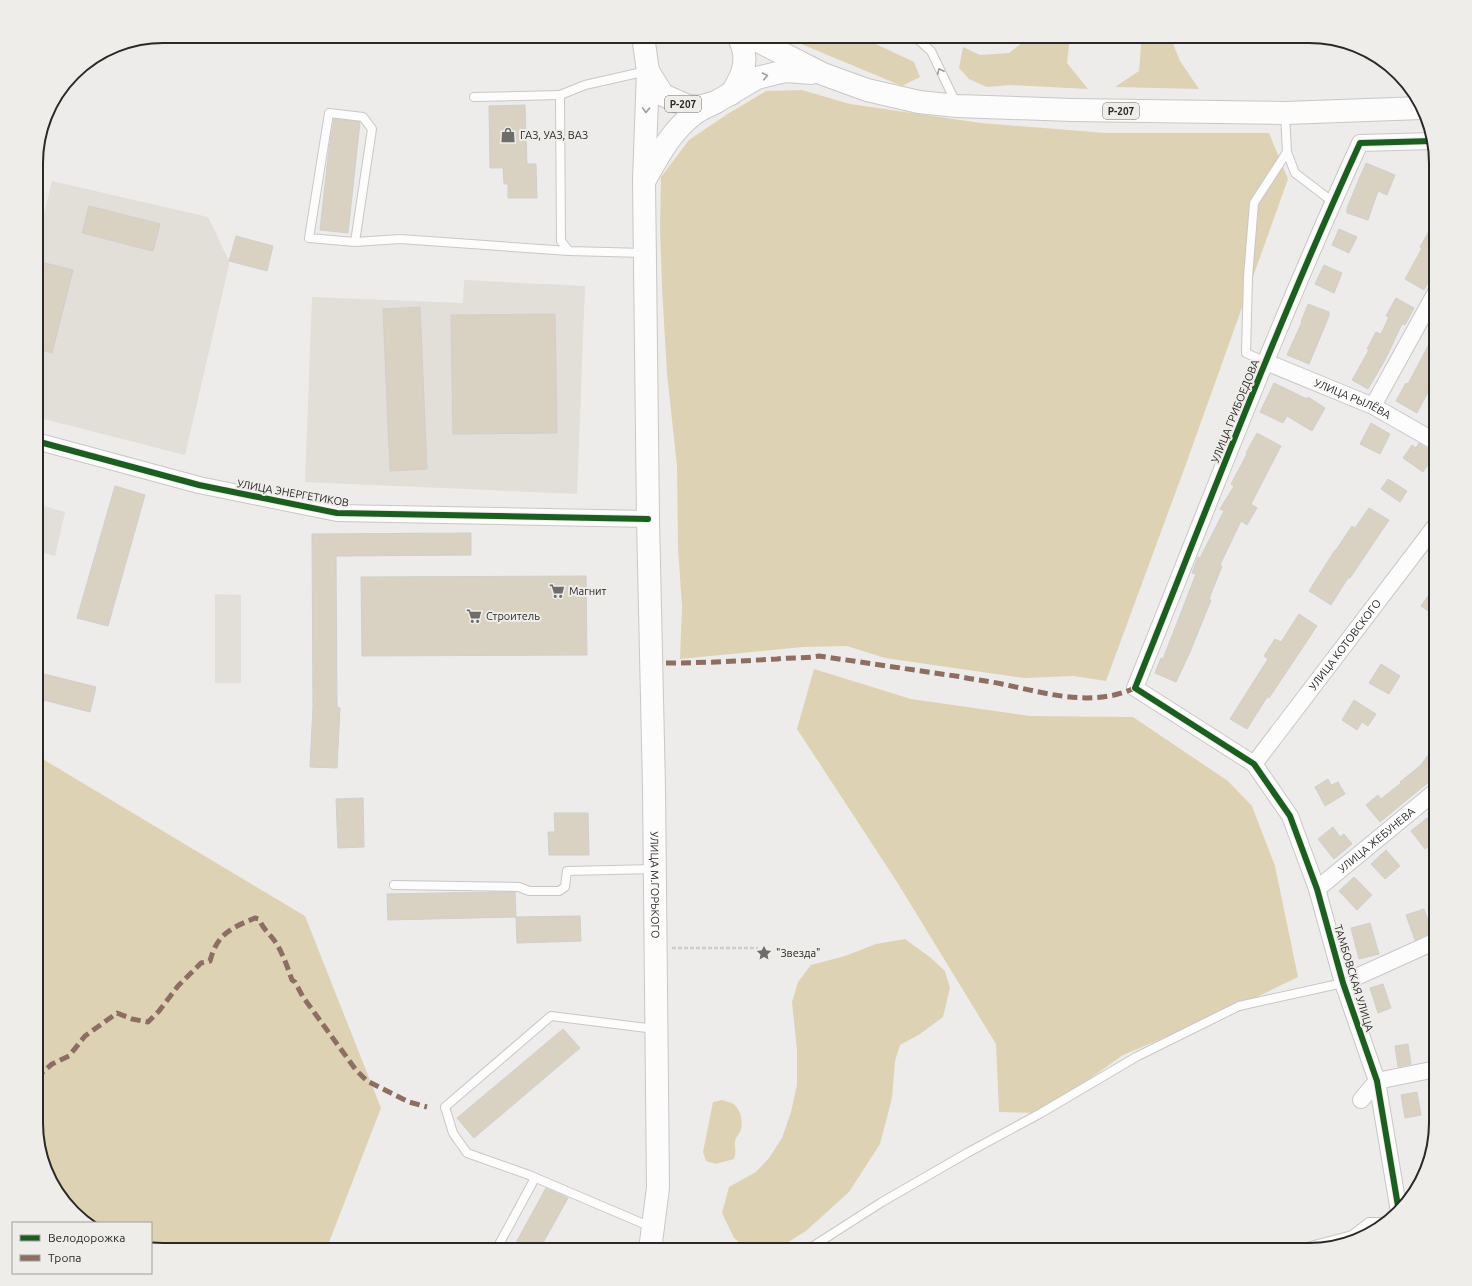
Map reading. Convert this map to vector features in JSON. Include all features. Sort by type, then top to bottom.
[{"type":"main road","name":"Р-207","points":[[644,43],[648,71],[663,95],[688,106],[699,107],[724,98],[758,78],[785,71],[823,74]]},
{"type":"main road","points":[[648,71],[651,47],[654,43]]},
{"type":"main road","points":[[644,180],[667,142],[680,127],[694,114],[724,98],[739,81],[745,57],[742,43]]},
{"type":"main road","name":"Р-207","points":[[762,43],[823,74],[874,91],[919,102],[957,106],[1072,110],[1285,113],[1416,108]]},
{"type":"main road","name":"УЛИЦА М.ГОРЬКОГО","points":[[648,71],[644,180],[648,519],[655,869],[658,1188],[651,1243]]},
{"type":"street","name":"УЛИЦА ГРИБОЕДОВА","points":[[1254,764],[1135,688],[1266,362],[1333,202],[1360,143],[1427,141]]},
{"type":"street","points":[[1373,406],[1429,305]]},
{"type":"street","name":"УЛИЦА РЫЛЁВА","points":[[1266,362],[1373,406],[1429,438]]},
{"type":"street","name":"УЛИЦА ЭНЕРГЕТИКОВ","points":[[43,443],[199,485],[338,513],[648,519]]},
{"type":"street","name":"УЛИЦА КОТОВСКОГО","points":[[1254,764],[1429,534]]},
{"type":"street","name":"ТАМБОВСКАЯ УЛИЦА","points":[[1254,764],[1290,816],[1317,889],[1343,983],[1377,1081],[1398,1204]]},
{"type":"street","name":"УЛИЦА ЖЕБУНЕВА","points":[[1317,889],[1429,797]]},
{"type":"street","points":[[1343,983],[1429,944]]},
{"type":"street","points":[[1361,1100],[1377,1081],[1429,1070]]},
{"type":"lane","points":[[922,43],[931,51],[957,106]]},
{"type":"lane","points":[[474,97],[560,95],[585,85],[648,71]]},
{"type":"lane","points":[[560,95],[561,241],[569,251]]},
{"type":"lane","points":[[355,242],[372,129],[364,117],[329,113],[309,238],[355,242],[400,239],[569,251],[645,252]]},
{"type":"lane","points":[[1285,113],[1287,152],[1295,173],[1333,202]]},
{"type":"lane","points":[[1266,362],[1246,353],[1248,277],[1254,204],[1287,152]]},
{"type":"lane","points":[[394,885],[519,887],[529,891],[559,891],[565,887],[568,871],[655,869]]},
{"type":"lane","points":[[818,1243],[882,1202],[966,1153],[1041,1113],[1136,1058],[1239,1006],[1343,983]]},
{"type":"lane","points":[[653,1228],[535,1178],[467,1153],[453,1133],[445,1107],[551,1016],[656,1029]]},
{"type":"lane","points":[[500,1243],[535,1178]]},
{"type":"lane","points":[[1326,1242],[1352,1235],[1369,1222],[1377,1222]]},
{"type":"path","points":[[655,948],[758,948]]},
{"type":"shaded area","points":[[799,43],[874,43],[914,62],[920,77],[902,86]]},
{"type":"shaded area","points":[[1022,43],[1069,43],[1067,63],[1088,89],[1010,85],[987,87],[969,79],[959,68],[963,47],[980,55],[1009,53]]},
{"type":"shaded area","points":[[1140,43],[1173,43],[1180,61],[1199,89],[1115,87],[1139,71]]},
{"type":"shaded area","points":[[802,90],[850,104],[981,123],[1106,133],[1269,133],[1288,179],[1186,464],[1106,681],[1073,676],[1024,678],[885,658],[847,646],[803,647],[680,659],[682,606],[678,548],[677,466],[667,374],[662,288],[660,227],[661,177],[689,140],[726,115],[766,91]]},
{"type":"shaded area","points":[[52,181],[208,217],[229,261],[229,265],[185,455],[43,419],[43,218]]},
{"type":"shaded area","points":[[464,280],[585,286],[577,494],[305,482],[312,297],[463,303]]},
{"type":"shaded area","points":[[43,506],[65,512],[55,556],[43,553]]},
{"type":"shaded area","points":[[215,594],[241,595],[241,683],[215,683]]},
{"type":"shaded area","points":[[814,669],[911,699],[1030,716],[1133,717],[1228,781],[1252,806],[1275,866],[1298,977],[1228,1011],[1123,1055],[1041,1113],[999,1112],[996,1044],[897,882],[797,729]]},
{"type":"shaded area","points":[[43,759],[305,916],[381,1108],[329,1243],[152,1242],[152,1222],[95,1222],[78,1208],[63,1190],[52,1169],[45,1146],[43,1131]]},
{"type":"shaded area","points":[[905,939],[931,958],[945,971],[950,988],[943,1017],[920,1034],[900,1045],[895,1061],[892,1098],[880,1144],[849,1192],[806,1231],[787,1243],[740,1243],[734,1238],[722,1213],[729,1187],[756,1172],[769,1158],[782,1138],[791,1112],[797,1085],[797,1050],[792,1002],[798,982],[811,965],[845,956],[876,944]]},
{"type":"shaded area","points":[[722,1100],[732,1103],[738,1108],[742,1124],[735,1141],[734,1159],[716,1164],[706,1161],[703,1152],[713,1102]]},
{"type":"building","name":"ГАЗ, УАЗ, ВАЗ","points":[[525,105],[527,164],[536,164],[537,198],[508,198],[508,184],[504,184],[503,168],[490,168],[489,106]]},
{"type":"building","points":[[334,119],[360,122],[348,233],[320,230],[329,149]]},
{"type":"building","points":[[1366,163],[1395,175],[1387,195],[1378,191],[1368,220],[1347,213],[1347,208]]},
{"type":"building","points":[[89,206],[160,224],[153,251],[82,233]]},
{"type":"building","points":[[1339,229],[1357,237],[1349,253],[1332,245]]},
{"type":"building","points":[[1429,231],[1429,281],[1424,290],[1405,279],[1422,248],[1420,247]]},
{"type":"building","points":[[236,236],[273,246],[267,271],[229,261]]},
{"type":"building","points":[[43,262],[73,270],[52,353],[43,351]]},
{"type":"building","points":[[1324,265],[1342,273],[1334,293],[1315,284]]},
{"type":"building","points":[[1396,298],[1414,308],[1405,325],[1402,324],[1386,358],[1368,389],[1352,380],[1369,350],[1367,349],[1376,332],[1381,334],[1389,317],[1386,316]]},
{"type":"building","points":[[1308,304],[1329,312],[1329,316],[1309,364],[1287,355],[1302,322]]},
{"type":"building","points":[[420,307],[427,469],[390,471],[383,309]]},
{"type":"building","points":[[555,314],[557,433],[453,434],[451,315]]},
{"type":"building","points":[[1428,346],[1429,390],[1417,413],[1396,401],[1406,383],[1408,384]]},
{"type":"building","points":[[1274,383],[1307,399],[1308,397],[1325,408],[1312,431],[1287,416],[1283,423],[1260,412]]},
{"type":"building","points":[[1371,423],[1390,434],[1380,454],[1360,444]]},
{"type":"building","points":[[1257,433],[1281,446],[1251,504],[1257,508],[1247,525],[1241,521],[1220,565],[1222,566],[1209,599],[1211,600],[1176,682],[1155,673],[1161,658],[1163,659],[1196,574],[1192,573],[1198,557],[1200,558],[1224,511],[1220,509],[1234,486],[1231,484]]},
{"type":"building","points":[[1419,443],[1429,450],[1429,463],[1423,472],[1403,458],[1412,445],[1416,448]]},
{"type":"building","points":[[1388,479],[1407,491],[1400,502],[1381,489]]},
{"type":"building","points":[[115,486],[145,495],[108,626],[77,618]]},
{"type":"building","points":[[1369,508],[1389,520],[1331,605],[1309,591],[1352,526],[1355,528]]},
{"type":"building","points":[[471,533],[471,555],[336,556],[337,707],[340,708],[337,768],[310,767],[313,706],[312,534]]},
{"type":"building","name":"Строитель","points":[[586,576],[587,655],[362,656],[361,577]]},
{"type":"building","points":[[1429,595],[1429,611],[1421,606]]},
{"type":"building","points":[[1299,614],[1317,626],[1269,698],[1267,697],[1247,729],[1230,719],[1268,659],[1264,656],[1275,639],[1281,642]]},
{"type":"building","points":[[1381,664],[1400,676],[1389,694],[1369,683]]},
{"type":"building","points":[[43,674],[96,687],[90,712],[43,700]]},
{"type":"building","points":[[1354,700],[1376,714],[1368,726],[1362,722],[1357,730],[1342,720]]},
{"type":"building","points":[[1429,754],[1429,782],[1380,822],[1366,805],[1378,795],[1381,799],[1421,765]]},
{"type":"building","points":[[1328,779],[1331,785],[1338,782],[1345,794],[1325,806],[1315,787]]},
{"type":"building","points":[[363,798],[364,847],[338,848],[336,799]]},
{"type":"building","points":[[554,813],[588,813],[589,855],[549,855],[548,832],[555,832]]},
{"type":"building","points":[[1427,818],[1429,820],[1429,846],[1425,849],[1411,831]]},
{"type":"building","points":[[1333,827],[1340,837],[1344,834],[1352,844],[1334,859],[1318,839]]},
{"type":"building","points":[[1386,850],[1400,866],[1385,879],[1371,864]]},
{"type":"building","points":[[1354,877],[1372,895],[1357,910],[1339,891]]},
{"type":"building","points":[[515,892],[516,917],[388,920],[387,894]]},
{"type":"building","points":[[1424,909],[1429,923],[1429,933],[1415,940],[1406,915]]},
{"type":"building","points":[[580,916],[581,941],[517,943],[516,917]]},
{"type":"building","points":[[1370,923],[1379,954],[1359,959],[1351,928]]},
{"type":"building","points":[[1383,984],[1391,1008],[1378,1013],[1370,988]]},
{"type":"building","points":[[563,1029],[580,1048],[474,1138],[457,1118]]},
{"type":"building","points":[[1408,1044],[1411,1064],[1398,1067],[1395,1046]]},
{"type":"building","points":[[1417,1092],[1421,1115],[1405,1118],[1401,1095]]},
{"type":"building","points":[[546,1188],[568,1198],[543,1243],[516,1243]]},
{"type":"marked path","points":[[666,663],[694,663],[819,656],[962,677],[1068,697],[1102,697],[1118,694],[1135,688]]},
{"type":"marked path","points":[[43,1072],[52,1064],[69,1056],[85,1036],[117,1013],[132,1019],[148,1022],[159,1011],[178,986],[201,963],[210,961],[217,944],[226,933],[255,918],[259,919],[264,928],[277,944],[292,980],[295,982],[303,997],[356,1070],[367,1081],[409,1102],[427,1107]]},
{"type":"cycle path","points":[[1398,1204],[1377,1081],[1343,983],[1317,889],[1290,816],[1254,764],[1135,688],[1272,346],[1360,143],[1427,141]]},
{"type":"cycle path","points":[[43,443],[199,485],[337,513],[648,519]]},
{"type":"place","name":"ГАЗ, УАЗ, ВАЗ","points":[[508,135]]},
{"type":"place","name":"Магнит","points":[[557,591]]},
{"type":"place","name":"Строитель","points":[[474,616]]},
{"type":"place","name":"\"Звезда\"","points":[[764,953]]}]
